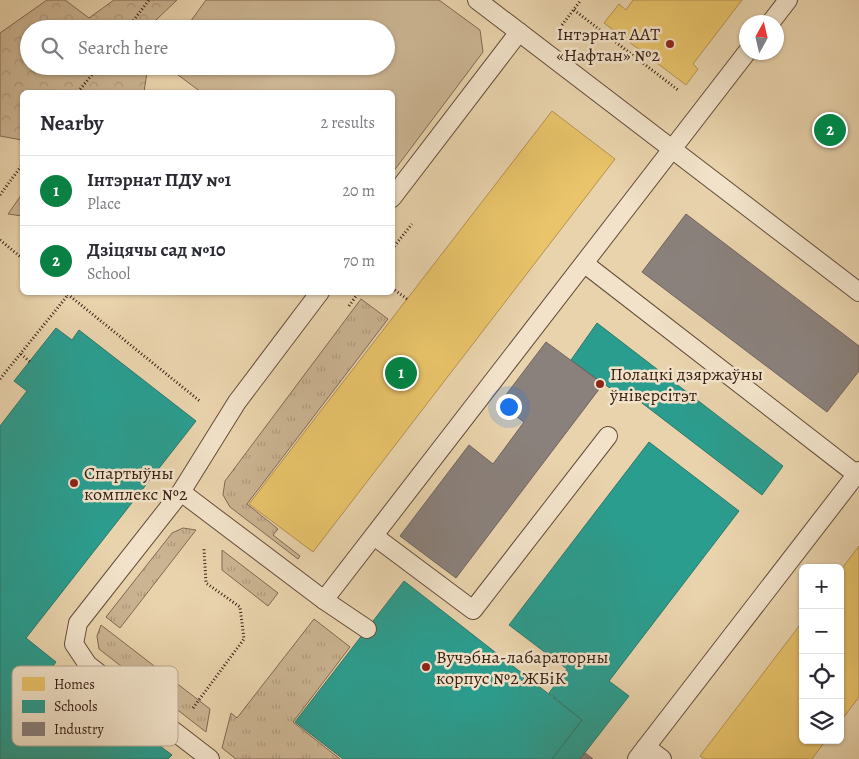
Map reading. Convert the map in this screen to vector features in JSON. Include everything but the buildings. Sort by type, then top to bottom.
[{"type":"lane","points":[[477,0],[859,292]]},
{"type":"lane","points":[[776,15],[788,0]]},
{"type":"lane","points":[[395,194],[520,32]]},
{"type":"lane","points":[[324,600],[741,60]]},
{"type":"lane","points":[[585,264],[858,473],[642,753],[662,759]]},
{"type":"lane","points":[[89,666],[74,644],[78,623],[181,492],[237,402],[318,295]]},
{"type":"lane","points":[[374,536],[473,610],[608,436]]},
{"type":"lane","points":[[181,492],[324,600],[367,629]]},
{"type":"lane","points":[[178,734],[210,759]]},
{"type":"path","points":[[134,20],[150,0]]},
{"type":"path","points":[[574,10],[703,110]]},
{"type":"path","points":[[80,90],[92,75]]},
{"type":"path","points":[[0,195],[20,168]]},
{"type":"path","points":[[0,240],[20,256]]},
{"type":"path","points":[[395,290],[407,299]]},
{"type":"path","points":[[0,379],[65,295]]},
{"type":"path","points":[[67,295],[225,421]]},
{"type":"path","points":[[21,354],[30,362]]},
{"type":"green space","points":[[47,0],[65,0],[89,18],[114,0],[177,0],[156,20],[20,20],[20,75],[147,75],[144,90],[20,90],[20,140],[0,136],[0,33]]},
{"type":"green space","points":[[206,0],[439,0],[480,30],[483,52],[395,169],[395,90],[198,90],[178,75],[395,75],[395,20],[192,20]]},
{"type":"green space","points":[[20,197],[20,216],[8,214]]},
{"type":"green space","points":[[361,299],[388,319],[247,504],[278,529],[273,535],[300,556],[298,559],[230,507],[223,495],[225,481]]},
{"type":"green space","points":[[183,528],[196,530],[120,628],[106,617],[172,533]]},
{"type":"green space","points":[[222,550],[278,593],[268,606],[222,570]]},
{"type":"green space","points":[[314,619],[350,647],[293,722],[340,759],[236,759],[222,748],[231,713],[237,718]]},
{"type":"green space","points":[[101,625],[154,666],[121,666],[99,649],[97,636]]},
{"type":"green space","points":[[178,684],[210,709],[206,732],[178,710]]},
{"type":"place","name":"Інтэрнат ААТ «Нафтан» №2","points":[[670,44]]},
{"type":"place","name":"Дзіцячы сад №10","points":[[830,130]]},
{"type":"place","name":"Інтэрнат ПДУ №1","points":[[401,373]]},
{"type":"place","name":"Полацкі дзяржаўны ўніверсітэт","points":[[600,384]]},
{"type":"place","name":"Спартыўны комплекс №2","points":[[74,483]]},
{"type":"place","name":"Вучэбна-лабараторны корпус №2 ЖБіК","points":[[426,667]]}]
